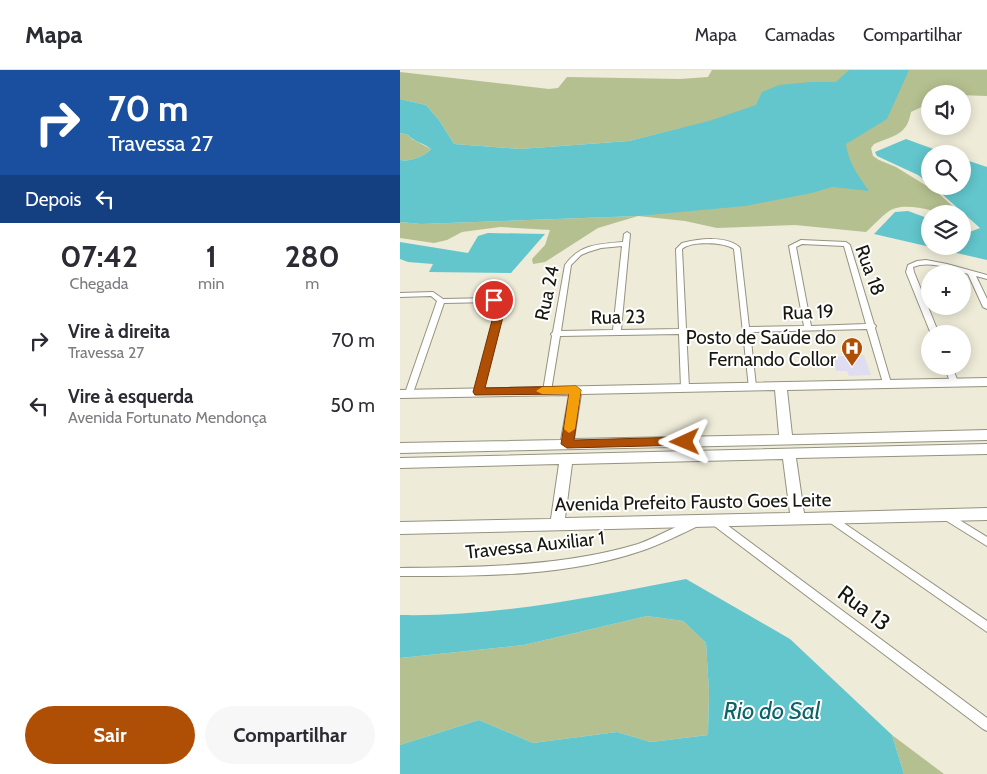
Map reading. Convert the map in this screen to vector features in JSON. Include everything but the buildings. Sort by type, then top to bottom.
[{"type":"street","points":[[617,333],[627,234]]},
{"type":"street","name":"Rua 18","points":[[808,329],[792,249],[793,245],[801,242],[840,242],[847,245],[887,383]]},
{"type":"street","points":[[685,388],[679,251],[685,243],[727,243],[736,246],[752,386]]},
{"type":"street","name":"Rua 24","points":[[547,390],[564,277],[570,261],[587,249],[625,244]]},
{"type":"street","points":[[921,299],[910,272],[910,266],[916,262],[937,265]]},
{"type":"street","points":[[971,273],[987,276]]},
{"type":"street","points":[[971,273],[987,307]]},
{"type":"street","points":[[400,295],[433,294],[441,301],[492,300],[500,304],[479,392]]},
{"type":"street","points":[[441,301],[404,394],[954,382],[986,386]]},
{"type":"street","name":"Rua 19","points":[[746,330],[872,326]]},
{"type":"street","name":"Rua 23","points":[[555,334],[682,331]]},
{"type":"street","points":[[951,375],[954,382]]},
{"type":"street","points":[[780,385],[786,439]]},
{"type":"street","points":[[567,444],[576,390]]},
{"type":"street","points":[[400,448],[987,435]]},
{"type":"street","points":[[400,463],[987,449]]},
{"type":"street","points":[[790,454],[798,519]]},
{"type":"street","points":[[557,524],[566,459]]},
{"type":"street","name":"Avenida Prefeito Fausto Goes Leite","points":[[400,528],[716,522],[987,514]]},
{"type":"street","points":[[945,515],[987,542]]},
{"type":"street","points":[[832,519],[987,627]]},
{"type":"street","name":"Travessa Auxiliar 1","points":[[400,572],[482,571],[584,561],[644,546],[697,522]]},
{"type":"street","name":"Rua 13","points":[[716,522],[987,725]]},
{"type":"shaded area","name":"Posto de Saúde do Fernando Collor","points":[[864,355],[871,375],[849,376],[847,371],[836,371],[834,363],[826,363],[825,357]]},
{"type":"green space","points":[[712,70],[987,70],[987,96],[971,95],[971,85],[921,85],[921,107],[911,112],[903,130],[874,144],[871,148],[873,156],[921,182],[921,195],[940,195],[952,205],[921,205],[921,208],[900,207],[893,209],[866,232],[795,225],[717,228],[685,221],[638,216],[682,128],[629,141],[520,149],[454,144],[439,120],[426,105],[400,99],[400,72],[549,89],[558,88],[567,77],[680,79],[708,77]]},
{"type":"green space","points":[[400,133],[408,135],[431,149],[417,158],[400,160]]},
{"type":"green space","points":[[638,216],[598,228],[545,262],[533,264],[532,259],[545,245],[550,230],[500,227],[462,232],[447,240],[434,243],[400,238],[400,222],[421,224]]},
{"type":"green space","points":[[647,616],[683,621],[706,643],[709,692],[708,735],[651,742],[617,732],[533,743],[479,720],[400,745],[400,658],[524,645]]},
{"type":"green space","points":[[892,735],[944,774],[904,774]]},
{"type":"water","points":[[849,70],[909,70],[887,119],[846,144],[852,163],[869,191],[832,187],[812,193],[745,206],[638,216],[421,224],[400,222],[400,160],[417,158],[431,149],[408,135],[400,133],[400,99],[426,105],[439,120],[454,144],[520,149],[629,141],[709,121],[756,105],[762,92],[779,85],[836,82]]},
{"type":"water","points":[[906,139],[922,145],[921,177],[877,156],[875,152]]},
{"type":"water","points":[[971,162],[987,167],[987,260],[965,255],[971,255],[971,231],[980,228],[971,220],[971,205],[954,205],[943,195],[971,195]]},
{"type":"water","points":[[908,211],[921,216],[921,245],[874,234],[895,212]]},
{"type":"water","points":[[488,233],[545,234],[511,273],[429,272],[433,264],[408,262],[400,259],[400,242],[468,253],[478,236]]},
{"type":"water","name":"Rio do Sal","points":[[686,579],[790,639],[892,735],[904,774],[400,774],[400,745],[479,720],[533,743],[617,732],[651,742],[708,735],[709,692],[706,643],[683,621],[647,616],[524,645],[400,658],[400,615],[472,613],[508,609],[580,599]]},
{"type":"slow traffic","points":[[542,391],[576,390],[569,429]]},
{"type":"place","name":"Posto de Saúde do Fernando Collor","points":[[852,367]]},
{"type":"route","points":[[494,300],[499,302],[500,309],[479,392],[576,390],[567,444],[685,442]]}]
